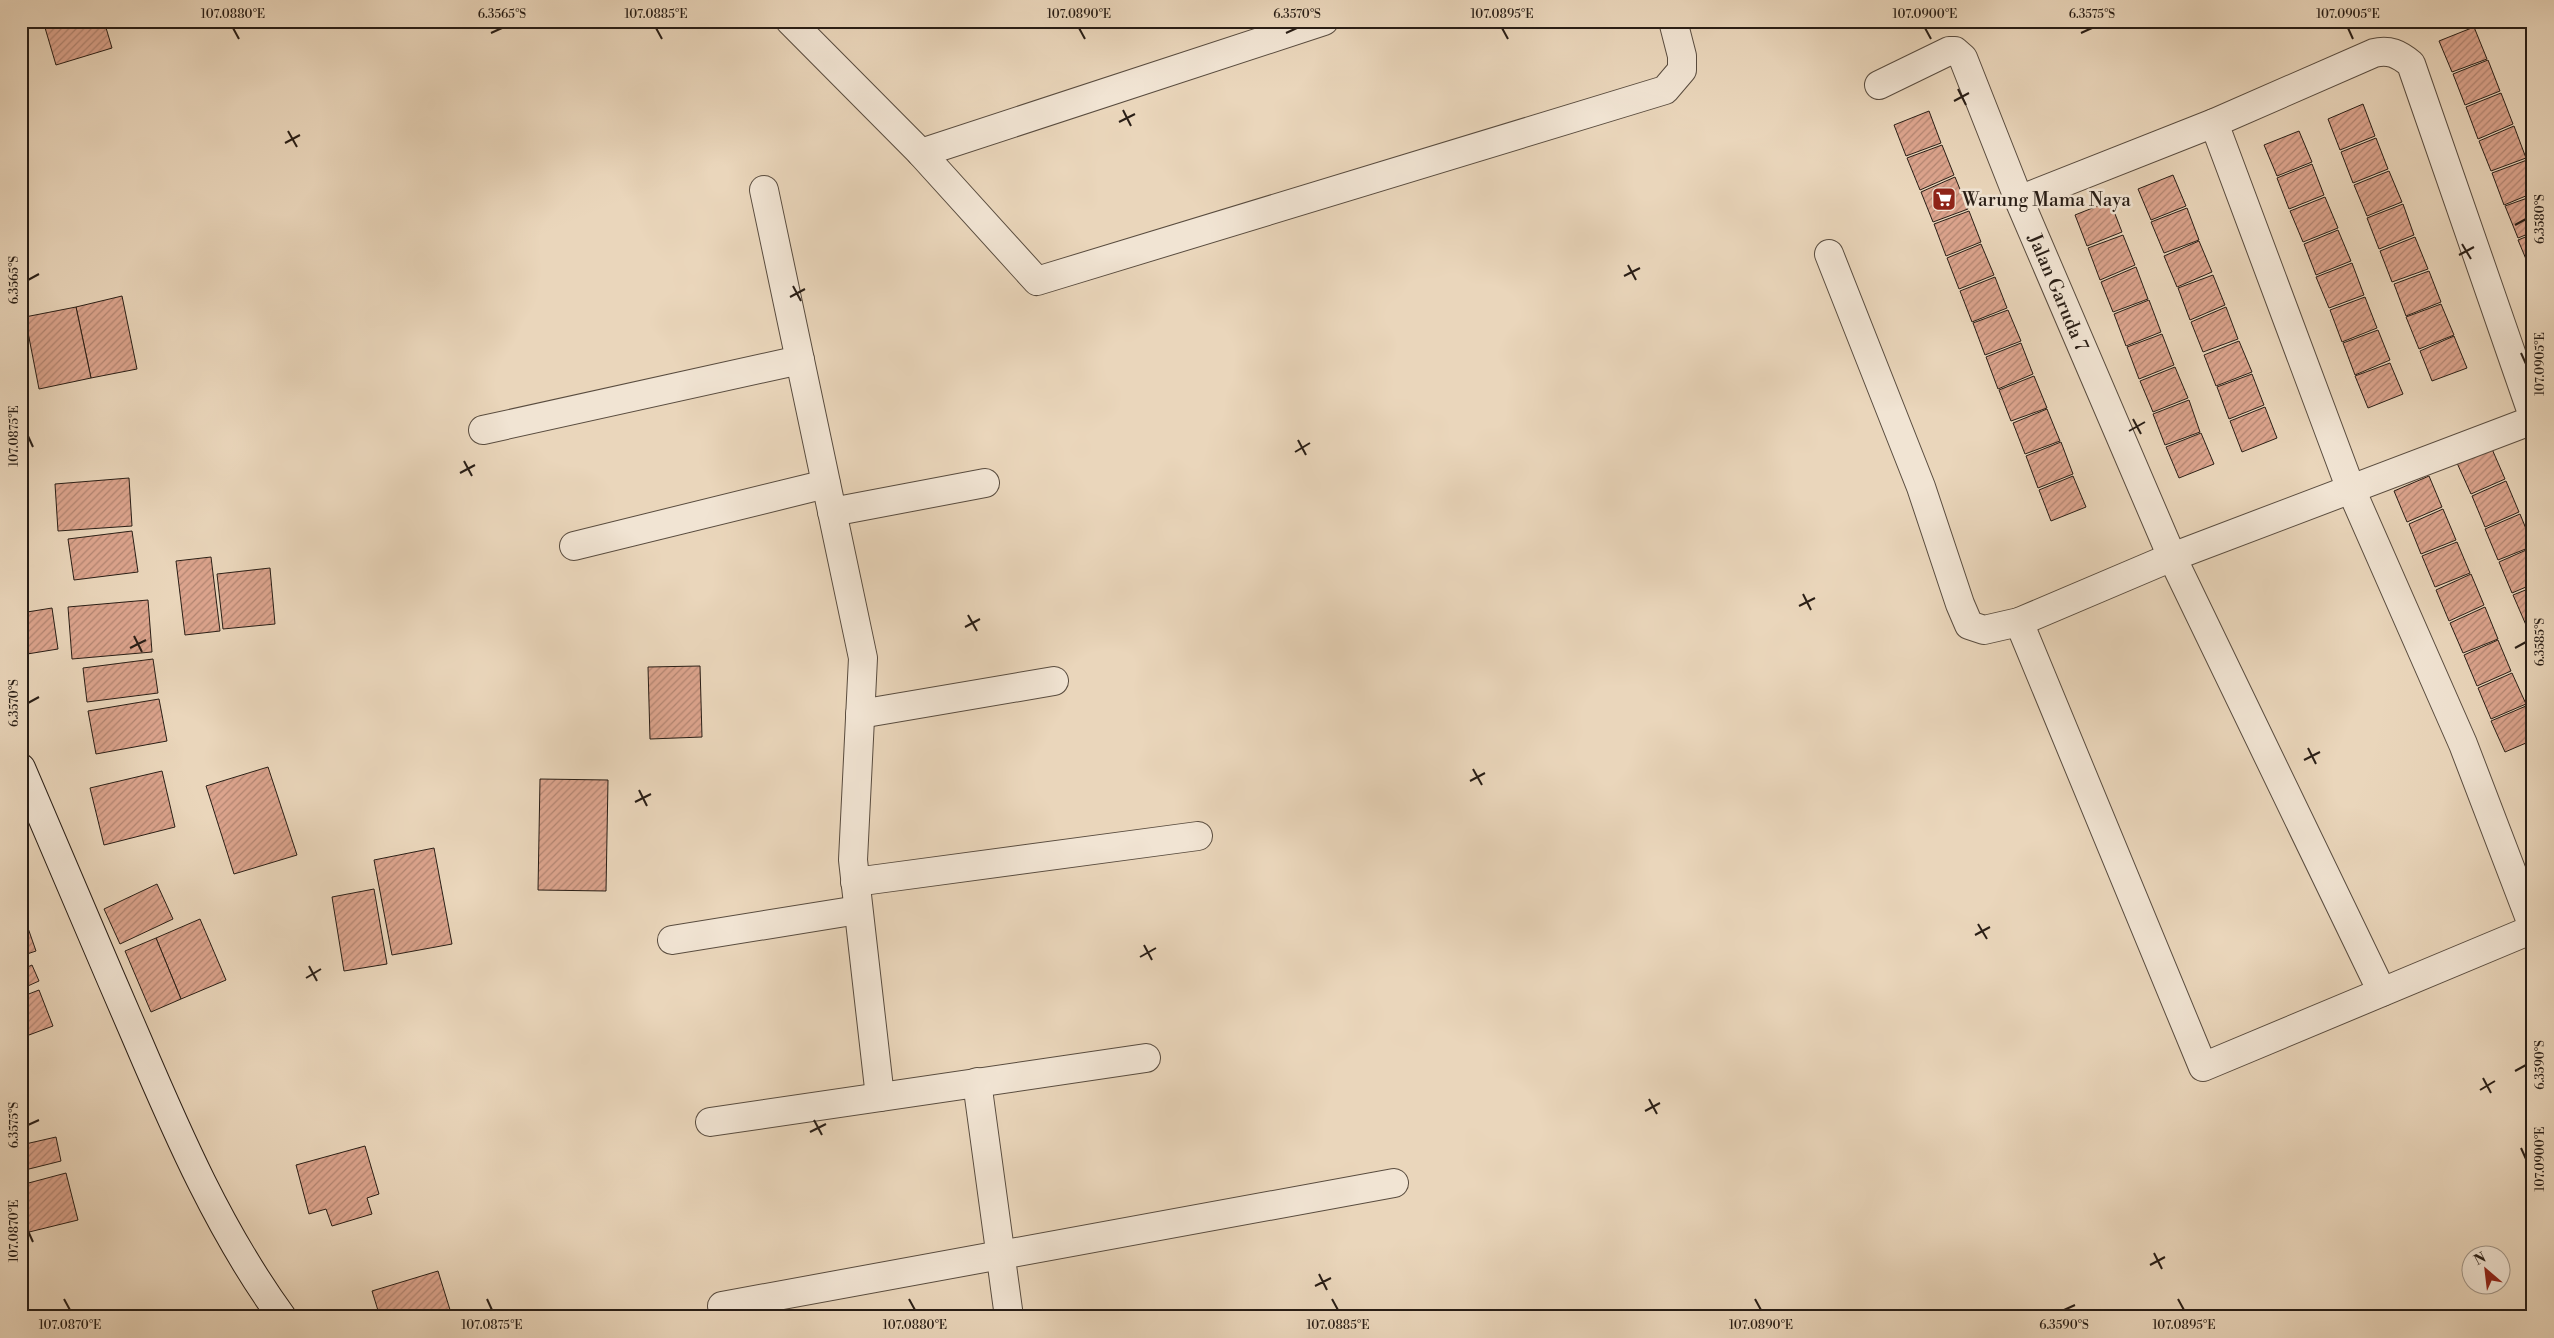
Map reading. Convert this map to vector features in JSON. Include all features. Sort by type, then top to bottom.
[{"type":"street","points":[[790,21],[921,153],[1037,281],[1665,90],[1682,70],[1682,56],[1673,21]]},
{"type":"street","points":[[921,153],[1324,21]]},
{"type":"street","name":"Jalan Garuda 7","points":[[1878,85],[1940,54],[1949,51],[1960,54],[2019,200],[2172,556],[2382,992]]},
{"type":"street","points":[[1829,254],[1921,487],[1960,604],[1969,625],[1984,630],[2019,622],[2172,556],[2533,418],[2411,64],[2394,53],[2382,51],[2374,53],[2214,123],[2019,200]]},
{"type":"street","points":[[2019,622],[2203,1067],[2533,928],[2463,744],[2350,487],[2214,123]]},
{"type":"street","points":[[764,190],[863,658],[852,860],[880,1098]]},
{"type":"street","points":[[483,430],[800,360]]},
{"type":"street","points":[[832,512],[986,483]]},
{"type":"street","points":[[574,546],[826,484]]},
{"type":"street","points":[[860,714],[1054,681]]},
{"type":"street","points":[[21,768],[159,1091],[211,1203],[260,1286],[282,1317]]},
{"type":"street","points":[[855,882],[1198,836]]},
{"type":"street","points":[[672,940],[858,910]]},
{"type":"street","points":[[710,1122],[1146,1058]]},
{"type":"street","points":[[977,1082],[999,1255],[1009,1317]]},
{"type":"street","points":[[722,1306],[1394,1183]]},
{"type":"building","points":[[43,21],[104,21],[112,48],[56,65]]},
{"type":"building","points":[[2474,27],[2487,59],[2452,72],[2439,41]]},
{"type":"building","points":[[2488,60],[2500,91],[2465,105],[2453,74]]},
{"type":"building","points":[[2501,93],[2513,124],[2478,139],[2466,107]]},
{"type":"building","points":[[2363,104],[2375,136],[2340,150],[2328,119]]},
{"type":"building","points":[[1929,111],[1941,143],[1906,156],[1894,125]]},
{"type":"building","points":[[2514,126],[2526,158],[2491,171],[2479,141]]},
{"type":"building","points":[[2299,131],[2312,162],[2277,176],[2264,145]]},
{"type":"building","points":[[2376,138],[2388,169],[2353,183],[2341,152]]},
{"type":"building","points":[[1942,145],[1954,175],[1920,190],[1907,158]]},
{"type":"building","points":[[2527,160],[2533,174],[2533,193],[2504,205],[2492,173]]},
{"type":"building","points":[[2312,164],[2324,195],[2289,209],[2277,178]]},
{"type":"building","points":[[2389,171],[2402,202],[2367,216],[2354,185]]},
{"type":"building","points":[[2173,175],[2186,206],[2151,220],[2138,189]]},
{"type":"building","points":[[1955,177],[1968,209],[1933,222],[1921,192]]},
{"type":"building","points":[[2533,196],[2533,232],[2518,238],[2505,206]]},
{"type":"building","points":[[2325,197],[2338,228],[2303,242],[2290,211]]},
{"type":"building","points":[[2110,201],[2122,232],[2087,246],[2075,215]]},
{"type":"building","points":[[2403,204],[2414,235],[2379,249],[2367,218]]},
{"type":"building","points":[[2187,208],[2199,240],[2164,253],[2151,222]]},
{"type":"building","points":[[1969,211],[1981,242],[1946,256],[1934,224]]},
{"type":"building","points":[[2338,230],[2351,261],[2316,275],[2304,244]]},
{"type":"building","points":[[2533,234],[2533,270],[2531,271],[2518,240]]},
{"type":"building","points":[[2123,235],[2135,265],[2100,280],[2088,248]]},
{"type":"building","points":[[2415,237],[2428,269],[2392,282],[2380,251]]},
{"type":"building","points":[[2199,241],[2212,272],[2177,287],[2164,256]]},
{"type":"building","points":[[1981,244],[1994,275],[1959,289],[1947,258]]},
{"type":"building","points":[[2352,263],[2364,295],[2329,308],[2316,277]]},
{"type":"building","points":[[2136,267],[2148,299],[2113,312],[2101,282]]},
{"type":"building","points":[[2429,271],[2441,302],[2406,316],[2394,284]]},
{"type":"building","points":[[2213,275],[2225,305],[2190,320],[2178,288]]},
{"type":"building","points":[[1995,277],[2007,308],[1972,322],[1960,291]]},
{"type":"building","points":[[122,296],[137,369],[91,378],[76,307]]},
{"type":"building","points":[[2365,297],[2377,328],[2342,342],[2330,310]]},
{"type":"building","points":[[2149,300],[2161,332],[2126,346],[2114,314]]},
{"type":"building","points":[[2441,304],[2454,335],[2419,349],[2406,317]]},
{"type":"building","points":[[76,307],[91,378],[39,389],[25,317]]},
{"type":"building","points":[[2226,307],[2238,339],[2203,352],[2191,322]]},
{"type":"building","points":[[2008,310],[2021,341],[1985,355],[1973,323]]},
{"type":"building","points":[[2378,330],[2390,360],[2355,375],[2343,343]]},
{"type":"building","points":[[2162,334],[2174,365],[2139,379],[2127,347]]},
{"type":"building","points":[[2454,336],[2467,368],[2432,381],[2420,351]]},
{"type":"building","points":[[2239,341],[2252,372],[2216,386],[2204,355]]},
{"type":"building","points":[[2021,343],[2033,374],[1998,389],[1986,357]]},
{"type":"building","points":[[2390,363],[2403,394],[2368,408],[2355,376]]},
{"type":"building","points":[[2175,367],[2188,398],[2153,412],[2140,381]]},
{"type":"building","points":[[2252,374],[2264,405],[2229,419],[2217,387]]},
{"type":"building","points":[[2034,376],[2047,408],[2011,421],[1999,390]]},
{"type":"building","points":[[2189,400],[2200,432],[2165,445],[2153,414]]},
{"type":"building","points":[[2265,407],[2277,438],[2242,452],[2230,421]]},
{"type":"building","points":[[2047,409],[2060,441],[2025,454],[2013,423]]},
{"type":"building","points":[[2201,433],[2214,464],[2179,478],[2166,447]]},
{"type":"building","points":[[2061,442],[2073,474],[2038,488],[2026,456]]},
{"type":"building","points":[[2492,449],[2505,479],[2471,494],[2457,463]]},
{"type":"building","points":[[2073,476],[2086,507],[2051,521],[2039,490]]},
{"type":"building","points":[[2429,476],[2442,507],[2407,522],[2394,491]]},
{"type":"building","points":[[129,478],[132,526],[58,531],[55,484]]},
{"type":"building","points":[[2506,481],[2519,512],[2485,527],[2472,496]]},
{"type":"building","points":[[2443,509],[2456,540],[2421,554],[2409,524]]},
{"type":"building","points":[[2520,514],[2533,546],[2498,560],[2485,529]]},
{"type":"building","points":[[132,531],[138,572],[74,580],[68,539]]},
{"type":"building","points":[[2457,542],[2470,573],[2435,587],[2422,556]]},
{"type":"building","points":[[2533,547],[2533,584],[2512,593],[2499,562]]},
{"type":"building","points":[[211,557],[220,631],[185,635],[176,561]]},
{"type":"building","points":[[270,568],[275,624],[223,629],[217,574]]},
{"type":"building","points":[[2471,574],[2484,605],[2449,621],[2436,590]]},
{"type":"building","points":[[2533,587],[2533,623],[2526,625],[2513,595]]},
{"type":"building","points":[[148,600],[152,652],[72,659],[68,607]]},
{"type":"building","points":[[2485,607],[2498,639],[2463,653],[2450,623]]},
{"type":"building","points":[[52,608],[58,649],[21,655],[21,613]]},
{"type":"building","points":[[2533,625],[2533,641],[2527,627]]},
{"type":"building","points":[[2498,640],[2511,671],[2477,686],[2464,655]]},
{"type":"building","points":[[153,659],[158,693],[87,702],[83,668]]},
{"type":"building","points":[[700,666],[702,737],[650,739],[648,667]]},
{"type":"building","points":[[2512,673],[2526,704],[2491,719],[2478,688]]},
{"type":"building","points":[[159,699],[167,741],[96,754],[88,711]]},
{"type":"building","points":[[2526,706],[2533,721],[2533,740],[2505,752],[2491,721]]},
{"type":"building","points":[[268,767],[297,855],[234,874],[206,786]]},
{"type":"building","points":[[162,771],[175,827],[104,845],[90,788]]},
{"type":"building","points":[[540,779],[608,780],[606,891],[538,890]]},
{"type":"building","points":[[434,848],[452,944],[392,955],[374,860]]},
{"type":"building","points":[[157,884],[173,919],[120,944],[104,909]]},
{"type":"building","points":[[374,889],[387,964],[344,971],[332,897]]},
{"type":"building","points":[[21,908],[36,951],[21,956]]},
{"type":"building","points":[[200,919],[226,980],[181,999],[156,938]]},
{"type":"building","points":[[156,938],[181,999],[151,1012],[125,951]]},
{"type":"building","points":[[32,965],[39,981],[21,989],[21,970]]},
{"type":"building","points":[[39,990],[53,1026],[21,1038],[21,997]]},
{"type":"building","points":[[56,1137],[61,1161],[21,1171],[21,1145]]},
{"type":"building","points":[[365,1146],[379,1194],[367,1198],[372,1214],[332,1226],[326,1209],[309,1214],[296,1165]]},
{"type":"building","points":[[66,1173],[78,1220],[21,1234],[21,1185]]},
{"type":"building","points":[[438,1271],[451,1313],[438,1317],[380,1317],[372,1291]]},
{"type":"place","name":"Warung Mama Naya","points":[[1944,199]]}]
